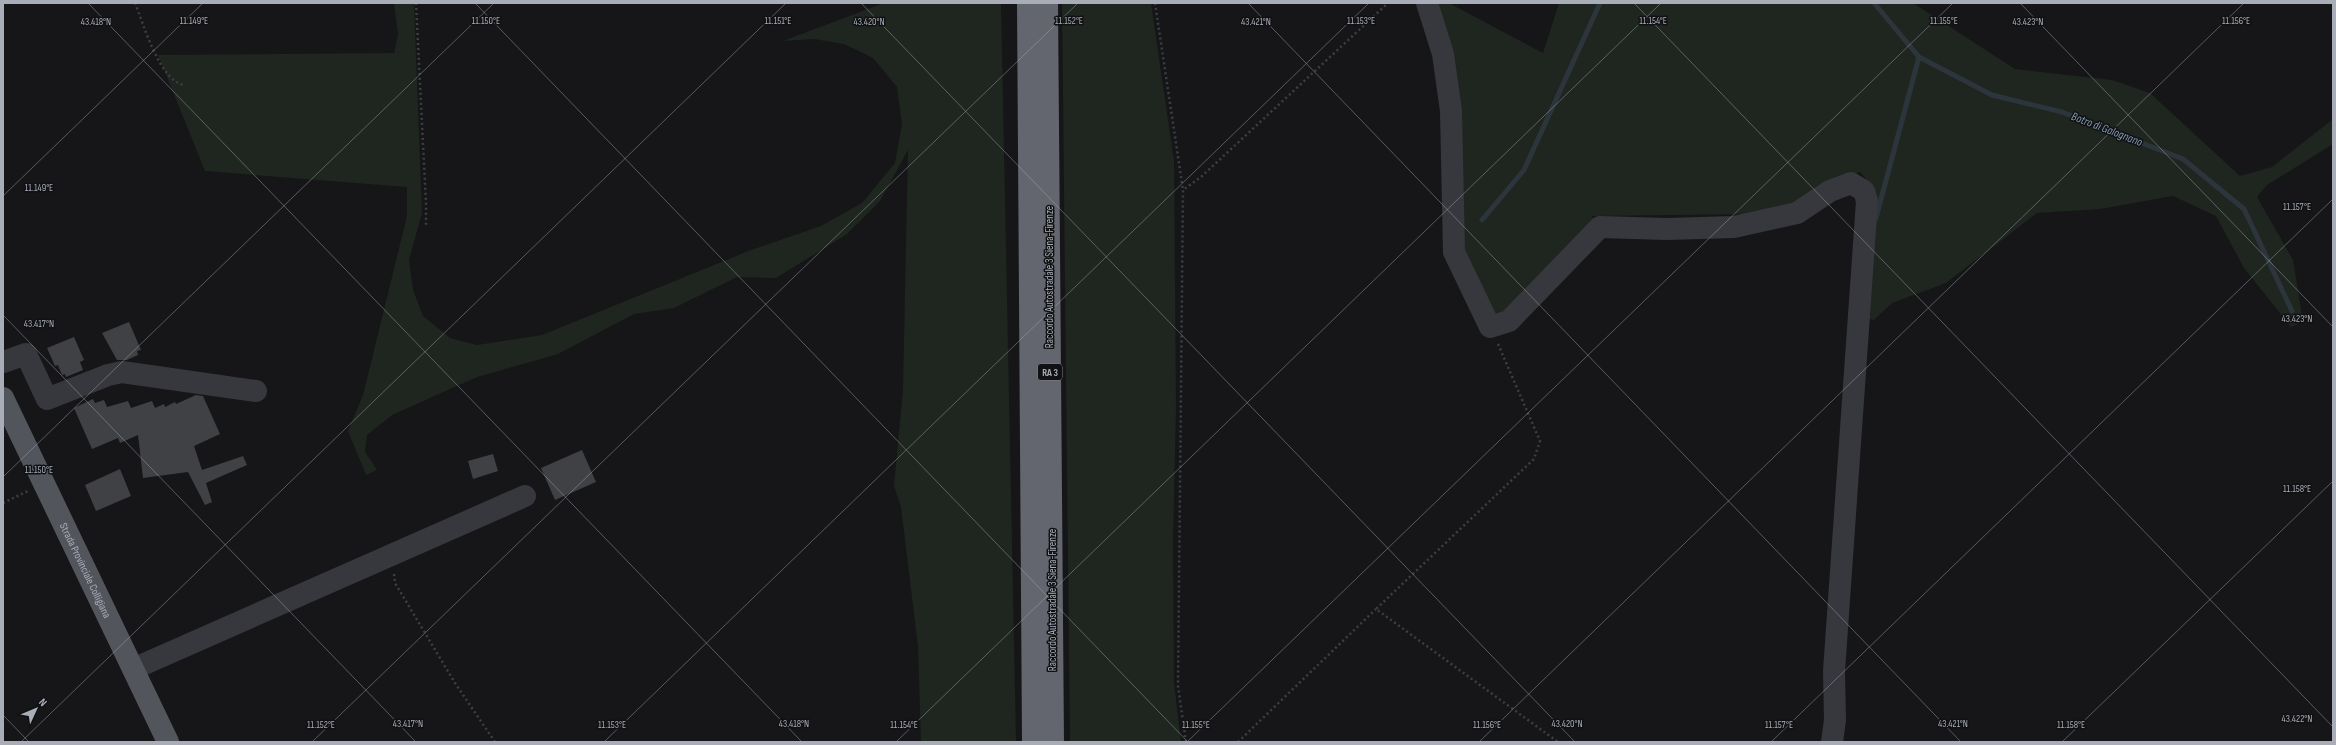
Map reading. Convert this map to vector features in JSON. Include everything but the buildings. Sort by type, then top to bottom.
[{"type":"highway","name":"Raccordo Autostradale 3 Siena-Firenze","points":[[1028,3],[1033,742]]},
{"type":"highway","name":"Raccordo Autostradale 3 Siena-Firenze","points":[[1047,3],[1053,742]]},
{"type":"main road","name":"Strada Provinciale Colligiana","points":[[3,398],[168,742]]},
{"type":"street","points":[[1427,3],[1443,54],[1451,111],[1454,252],[1490,327],[1509,321],[1600,227],[1668,229],[1734,227],[1797,214],[1830,191],[1851,183],[1864,191],[1867,201],[1834,663],[1835,720],[1832,742]]},
{"type":"street","points":[[3,362],[26,354],[47,399],[108,375],[122,372],[256,391]]},
{"type":"street","points":[[133,669],[525,496]]},
{"type":"path","points":[[135,3],[159,62],[177,84],[184,85]]},
{"type":"path","points":[[416,3],[426,196],[426,227]]},
{"type":"path","points":[[1155,3],[1183,190],[1178,686],[1186,742]]},
{"type":"path","points":[[1183,190],[1201,177],[1388,3]]},
{"type":"path","points":[[1238,742],[1534,459],[1540,441],[1490,327]]},
{"type":"path","points":[[3,503],[43,484]]},
{"type":"path","points":[[392,555],[395,583],[455,683],[495,742]]},
{"type":"path","points":[[1376,609],[1558,742]]},
{"type":"shaded area","points":[[394,3],[414,3],[422,213],[409,260],[413,290],[423,316],[450,338],[477,345],[542,335],[751,250],[821,226],[862,203],[895,163],[902,124],[897,87],[873,58],[844,44],[814,39],[783,41],[884,3],[1001,3],[1016,742],[921,742],[918,646],[901,507],[894,486],[903,390],[908,150],[880,201],[847,234],[776,278],[737,277],[674,308],[634,314],[558,354],[477,377],[392,415],[367,435],[365,452],[377,470],[366,475],[348,431],[363,395],[407,216],[407,187],[205,171],[158,55],[394,53],[398,35]]},
{"type":"shaded area","points":[[1062,3],[1151,3],[1174,161],[1176,408],[1173,542],[1174,682],[1181,742],[1070,742]]},
{"type":"shaded area","points":[[1435,3],[1449,3],[1543,53],[1559,3],[1913,3],[2015,69],[2112,80],[2150,93],[2240,176],[2272,167],[2333,119],[2333,144],[2267,185],[2257,197],[2293,260],[2303,322],[2291,327],[2244,268],[2216,216],[2173,196],[2100,209],[2037,213],[1946,283],[1892,303],[1874,320],[1864,318],[1871,185],[1860,172],[1829,183],[1788,208],[1757,214],[1592,216],[1597,224],[1509,317],[1492,318],[1459,250]]},
{"type":"waterway","points":[[1482,220],[1524,170],[1600,3]]},
{"type":"waterway","name":"Botro di Galognano","points":[[1874,3],[1919,57],[1992,95],[2062,112],[2183,159],[2244,209],[2292,311]]},
{"type":"waterway","points":[[1876,218],[1919,57]]}]
